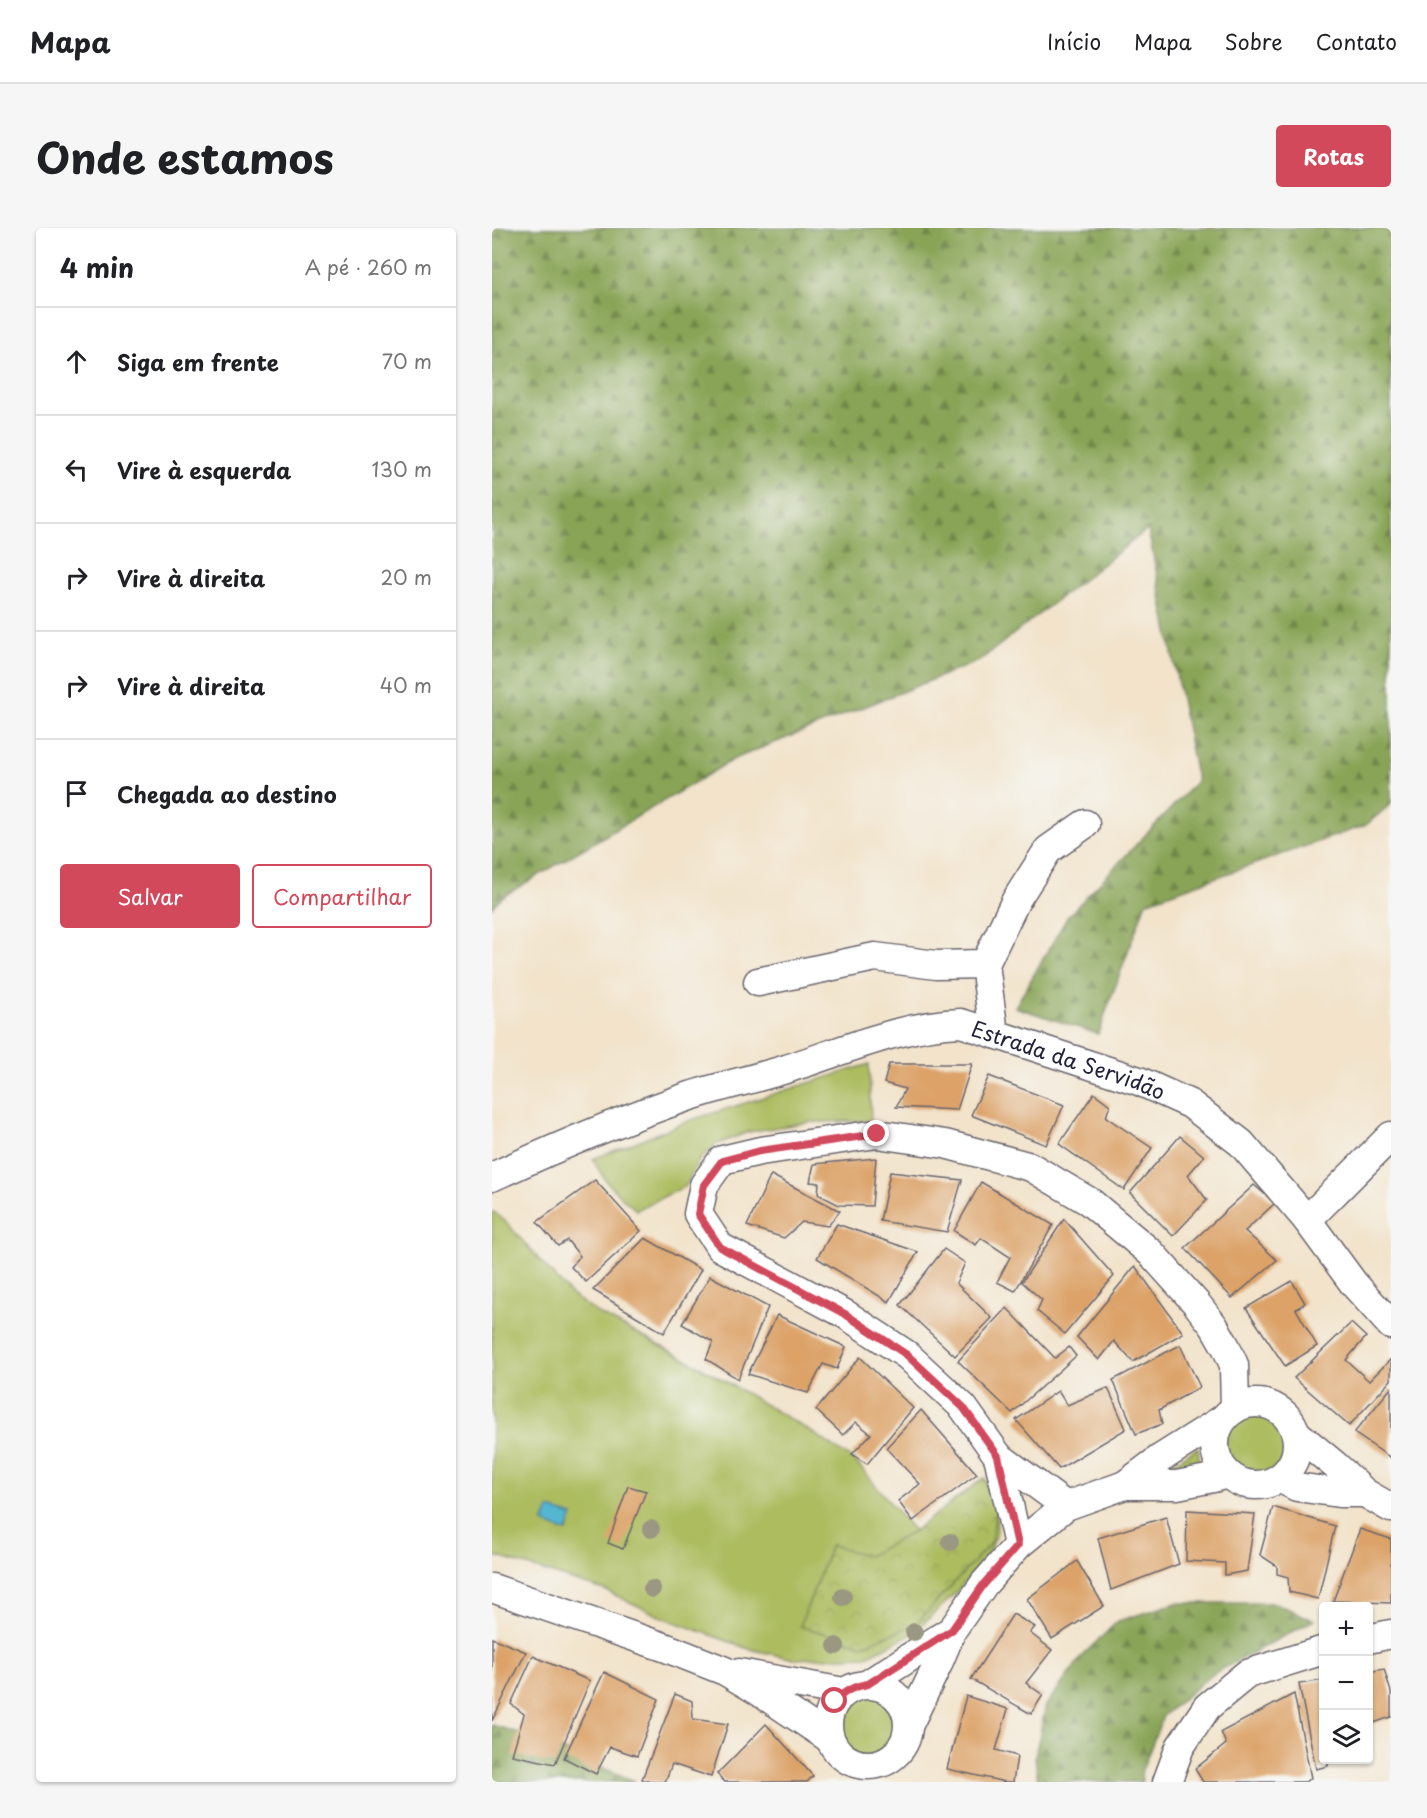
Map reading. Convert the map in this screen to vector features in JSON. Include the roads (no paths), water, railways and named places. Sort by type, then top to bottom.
[{"type":"street","points":[[994,1034],[985,964],[1016,900],[1048,850],[1085,824]]},
{"type":"street","points":[[758,982],[875,957],[936,965],[985,964]]},
{"type":"street","name":"Estrada da Servidão","points":[[492,1177],[580,1137],[691,1096],[784,1070],[860,1044],[937,1024],[962,1023],[1139,1081],[1190,1104],[1241,1143],[1307,1220],[1354,1284],[1391,1325]]},
{"type":"street","points":[[1066,1506],[998,1456],[963,1407],[907,1355],[845,1314],[720,1247],[698,1214],[704,1185],[722,1161],[760,1151],[877,1134],[945,1144],[1031,1167],[1090,1202],[1151,1253],[1214,1326],[1233,1365],[1264,1404]]},
{"type":"street","points":[[1307,1220],[1391,1136]]},
{"type":"street","points":[[1233,1365],[1229,1414],[1216,1432],[1215,1447],[1218,1462],[1227,1474],[1239,1482],[1252,1485],[1266,1484],[1279,1478],[1291,1466],[1296,1450],[1296,1433]]},
{"type":"street","points":[[725,1671],[843,1759],[856,1764],[881,1763],[892,1757],[905,1736],[952,1630],[984,1584],[1018,1545],[1066,1506],[1125,1485],[1161,1458],[1229,1414],[1249,1404],[1264,1404],[1278,1410],[1289,1420],[1296,1433],[1365,1493],[1391,1508]]},
{"type":"street","points":[[998,1456],[1018,1545]]},
{"type":"street","points":[[1125,1485],[1176,1485],[1227,1474]]},
{"type":"street","points":[[1279,1478],[1297,1487],[1339,1493],[1365,1493]]},
{"type":"street","points":[[492,1588],[664,1647],[725,1671],[856,1688],[880,1685],[901,1700],[907,1712],[897,1782]]},
{"type":"street","points":[[843,1759],[827,1725],[829,1713],[835,1701],[952,1630]]},
{"type":"street","points":[[1373,1638],[1391,1634]]},
{"type":"street","points":[[1167,1782],[1180,1747],[1207,1707],[1247,1674],[1319,1651]]},
{"type":"water","points":[[549,1509],[573,1516],[567,1532],[543,1523]]}]
